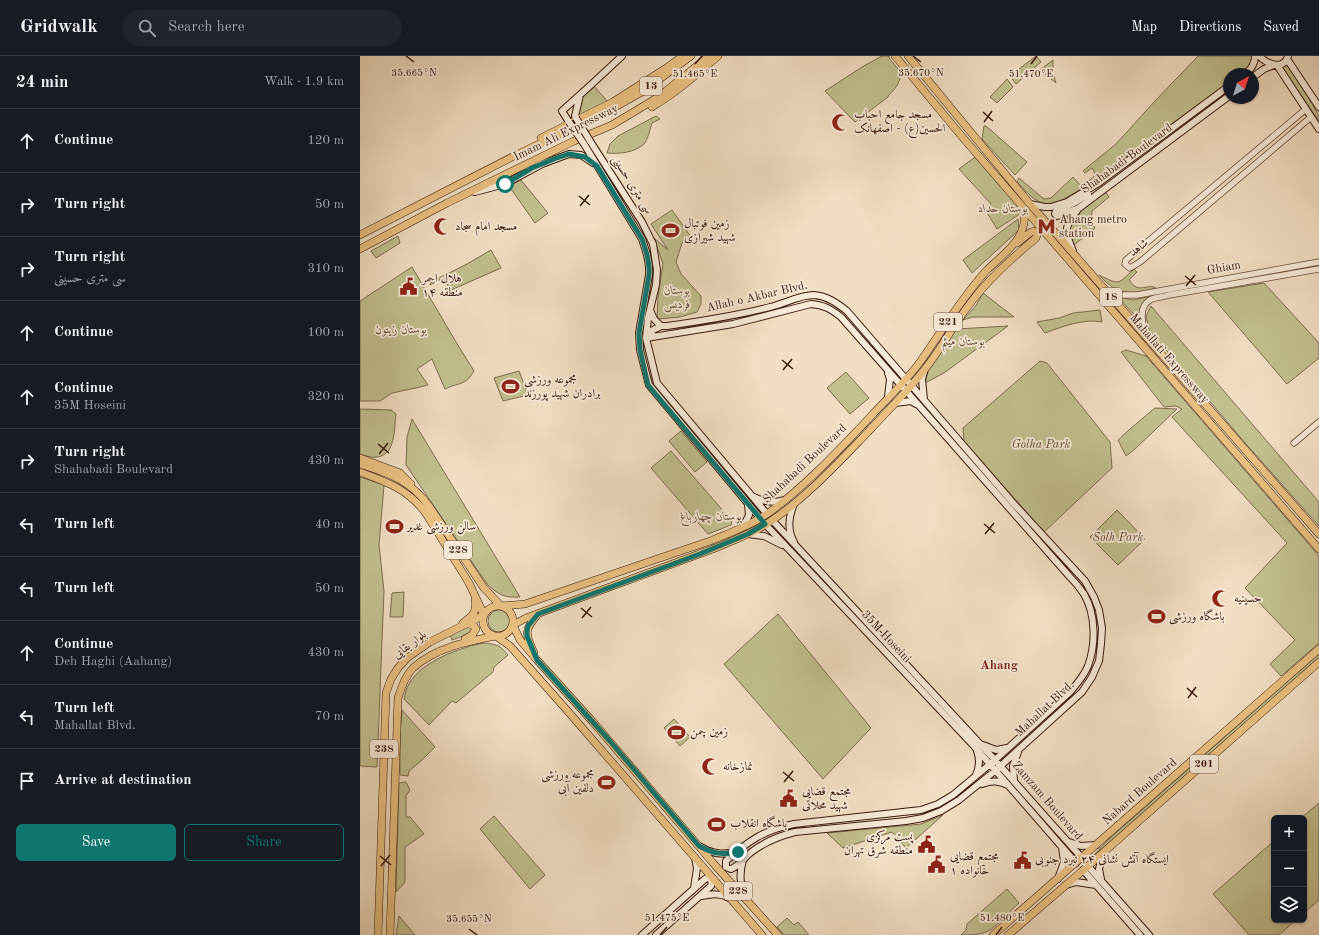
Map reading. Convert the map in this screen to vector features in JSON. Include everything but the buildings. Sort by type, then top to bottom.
[{"type":"main road","points":[[580,95],[575,117],[562,110],[622,56]]},
{"type":"main road","points":[[516,155],[525,146],[613,102],[683,56]]},
{"type":"main road","name":"Imam Ali Expressway","points":[[360,235],[516,155],[608,111],[642,92],[691,56]]},
{"type":"main road","name":"Imam Ali Expressway","points":[[360,249],[574,141],[612,125],[652,102],[708,56]]},
{"type":"main road","points":[[612,125],[648,109],[672,95],[718,56]]},
{"type":"main road","name":"Mahallati Expressway","points":[[895,56],[954,128],[1074,254],[1319,534]]},
{"type":"main road","name":"Mahallati Expressway","points":[[908,56],[1057,246],[1319,548]]},
{"type":"main road","points":[[1252,68],[1255,62],[1255,56]]},
{"type":"main road","points":[[1259,56],[1264,61],[1276,65],[1319,129]]},
{"type":"main road","points":[[1259,73],[1264,69],[1284,63],[1288,57],[1319,107]]},
{"type":"main road","name":"Shahabadi Boulevard","points":[[501,606],[525,604],[566,591],[710,541],[743,527],[767,514],[785,500],[835,453],[903,382],[919,363],[973,287],[987,270],[1010,250],[1024,227],[1027,206],[1045,207],[1061,205],[1097,184],[1223,90]]},
{"type":"main road","name":"Shahabadi Boulevard","points":[[1074,254],[1068,239],[1066,227],[1079,208],[1223,100]]},
{"type":"main road","name":"سی متری حسینی","points":[[562,110],[642,239],[646,252],[649,275],[639,327],[639,341],[648,385]]},
{"type":"main road","name":"سی متری حسینی","points":[[575,117],[642,222],[653,244],[657,270],[656,285],[646,330],[646,338],[657,383],[746,490]]},
{"type":"main road","points":[[469,193],[505,184],[542,164],[569,154],[585,157],[597,166]]},
{"type":"main road","points":[[1079,208],[1057,216],[1055,214],[1056,211],[1087,195],[1097,184]]},
{"type":"main road","points":[[1034,235],[1044,237],[1057,246]]},
{"type":"main road","name":"Shahabadi Boulevard","points":[[513,625],[526,618],[700,554],[748,534],[772,520],[794,504],[811,489],[909,388],[926,368],[966,308],[997,272],[1015,256],[1034,235]]},
{"type":"main road","name":"221","points":[[1010,250],[1034,235]]},
{"type":"main road","name":"Allah o Akbar Blvd.","points":[[661,326],[728,317],[771,307],[806,296],[815,295],[838,303],[847,311],[874,342],[903,382]]},
{"type":"main road","name":"Allah o Akbar Blvd.","points":[[646,338],[734,324],[811,304],[822,305],[831,309],[841,317],[887,369],[909,388]]},
{"type":"main road","points":[[650,310],[654,319],[661,326],[651,330],[653,336]]},
{"type":"main road","points":[[865,344],[874,342]]},
{"type":"main road","points":[[924,400],[922,379],[926,368]]},
{"type":"main road","points":[[887,369],[890,379],[888,397]]},
{"type":"main road","points":[[657,383],[648,385],[765,524]]},
{"type":"main road","name":"Mahallat Blvd.","points":[[909,388],[924,400],[1014,504],[1085,581],[1099,610],[1102,628],[1099,661],[1092,677],[1082,692],[1001,766],[960,800],[941,811],[923,818],[906,821],[788,834],[767,841],[751,852],[735,868],[729,869],[726,867],[726,861],[762,834],[777,827],[921,810],[938,804],[953,795],[996,760],[1070,692],[1088,667],[1093,638],[1093,624],[1090,609],[1084,594],[919,406],[909,388]]},
{"type":"main road","points":[[1193,403],[1198,405],[1200,403],[1200,398]]},
{"type":"main road","points":[[895,403],[911,400],[919,406]]},
{"type":"main road","points":[[1212,424],[1211,419],[1218,419]]},
{"type":"main road","points":[[360,458],[400,473],[409,480],[418,492]]},
{"type":"main road","name":"228","points":[[360,464],[394,476],[418,492],[484,588],[501,606]]},
{"type":"main road","name":"228","points":[[360,472],[401,488],[417,501],[469,583],[484,615]]},
{"type":"main road","points":[[746,490],[760,500],[772,502],[785,500]]},
{"type":"main road","points":[[746,490],[772,520]]},
{"type":"main road","points":[[739,494],[747,503],[749,510],[748,519],[743,527]]},
{"type":"main road","points":[[794,504],[790,517],[789,528],[792,539],[798,548]]},
{"type":"main road","name":"35M Hoseini","points":[[772,520],[976,744],[990,764]]},
{"type":"main road","name":"35M Hoseini","points":[[765,524],[976,744],[996,760]]},
{"type":"main road","points":[[748,534],[764,536],[789,549]]},
{"type":"main road","points":[[457,628],[474,613],[476,608],[469,583]]},
{"type":"main road","points":[[493,606],[501,606],[508,610],[513,616],[513,625],[505,634],[496,636],[485,628],[483,624],[484,615],[489,608],[493,606]]},
{"type":"main road","points":[[537,660],[527,636],[527,631],[528,626],[538,614]]},
{"type":"main road","name":"بلوار بقایی","points":[[378,935],[386,693],[394,674],[407,658],[430,642],[484,615]]},
{"type":"main road","points":[[440,652],[474,633],[476,630],[474,626],[468,623]]},
{"type":"main road","name":"228","points":[[513,625],[520,640],[546,671],[609,740],[699,846],[778,935]]},
{"type":"main road","name":"228","points":[[496,636],[510,646],[762,935]]},
{"type":"main road","name":"بلوار بقایی","points":[[390,935],[398,698],[402,685],[413,668],[440,652],[474,640],[496,636]]},
{"type":"main road","name":"Nabard Boulevard","points":[[993,935],[1319,649]]},
{"type":"main road","name":"Nabard Boulevard","points":[[1008,935],[1319,662]]},
{"type":"main road","points":[[537,677],[539,670],[543,669],[546,671]]},
{"type":"main road","points":[[972,779],[980,764],[976,744],[996,750],[1005,749],[1012,745]]},
{"type":"main road","points":[[1015,781],[1013,772],[1014,761],[1022,746]]},
{"type":"main road","name":"Zamzam Boulevard","points":[[996,760],[1068,841],[1079,860]]},
{"type":"main road","name":"Zamzam Boulevard","points":[[990,764],[1061,846],[1079,860]]},
{"type":"main road","points":[[976,787],[992,781],[998,781],[1010,786]]},
{"type":"main road","points":[[1068,841],[1081,846],[1096,845]]},
{"type":"main road","points":[[699,846],[709,852],[722,854],[738,852]]},
{"type":"main road","points":[[1058,879],[1064,862],[1061,846]]},
{"type":"main road","points":[[1102,881],[1099,869],[1103,853]]},
{"type":"main road","points":[[694,888],[697,868],[695,858]]},
{"type":"main road","points":[[744,859],[740,870],[740,880],[746,899]]},
{"type":"main road","points":[[1079,860],[1102,881],[1149,935]]},
{"type":"main road","points":[[1086,868],[1096,885],[1140,935]]},
{"type":"main road","points":[[642,935],[705,879],[707,878],[711,880],[711,886],[656,935]]},
{"type":"main road","points":[[1064,886],[1076,882],[1096,885]]},
{"type":"main road","points":[[700,896],[711,894],[722,895],[732,900]]},
{"type":"street","name":"شاهد","points":[[1306,109],[1126,260],[1125,264],[1130,268],[1140,262],[1311,117]]},
{"type":"street","name":"Ghiam","points":[[1146,337],[1142,318],[1143,310],[1149,301],[1159,294],[1319,262]]},
{"type":"street","name":"Ghiam","points":[[1109,295],[1159,294],[1270,278],[1319,269]]},
{"type":"street","points":[[1266,272],[1270,278]]},
{"type":"street","points":[[1294,443],[1319,422]]},
{"type":"green space","points":[[882,56],[889,56],[898,69],[900,75],[899,82],[888,97],[855,122],[825,91]]},
{"type":"green space","points":[[1036,56],[1041,62],[1016,84],[1010,76]]},
{"type":"green space","points":[[1198,56],[1252,56],[1253,60],[1251,65],[1247,68],[1223,68],[1223,86],[1088,185],[1086,183],[1096,175],[1092,168],[1085,173],[1083,171],[1116,144]]},
{"type":"green space","points":[[1053,60],[1053,73],[1056,83],[1040,70]]},
{"type":"green space","points":[[1288,62],[1319,116],[1319,121],[1283,69],[1283,65]]},
{"type":"green space","points":[[1007,79],[1013,87],[997,103],[990,97]]},
{"type":"green space","points":[[593,85],[608,102],[578,117],[581,97]]},
{"type":"green space","points":[[656,116],[660,119],[652,123],[644,144],[636,149],[626,152],[607,153],[610,144],[618,136]]},
{"type":"green space","points":[[984,126],[986,126],[1027,162],[1015,175],[982,139]]},
{"type":"green space","name":"بوستان حداد","points":[[975,157],[1023,212],[997,229],[986,211],[991,204],[959,169]]},
{"type":"green space","points":[[1073,177],[1083,188],[1062,200],[1048,204],[1041,203],[1034,199],[1017,182],[1019,178],[1044,199],[1051,198]]},
{"type":"green space","points":[[521,180],[548,213],[535,223],[509,186]]},
{"type":"green space","points":[[1105,191],[1109,197],[1092,211],[1091,222],[1095,228],[1074,245],[1069,232],[1069,227],[1072,221],[1080,212]]},
{"type":"green space","name":"بوستان فردیس","points":[[672,210],[691,237],[682,243],[676,262],[681,274],[701,296],[701,304],[697,312],[680,317],[657,319],[658,297],[663,264],[654,238],[668,250],[651,224]]},
{"type":"green space","points":[[1018,219],[1019,230],[972,273],[963,260]]},
{"type":"green space","points":[[398,236],[400,243],[376,258],[371,251]]},
{"type":"green space","points":[[491,250],[501,268],[451,290],[443,278],[430,285],[431,282]]},
{"type":"green space","name":"بوستان زیتون","points":[[412,267],[474,371],[468,379],[462,383],[445,389],[432,359],[417,369],[428,385],[392,393],[380,401],[360,401],[360,301]]},
{"type":"green space","points":[[1134,269],[1137,272],[1129,280],[1134,286],[1139,288],[1156,288],[1139,292],[1125,292],[1112,287],[1099,275],[1111,281],[1118,282]]},
{"type":"green space","points":[[1264,283],[1319,343],[1319,358],[1287,384],[1208,292]]},
{"type":"green space","points":[[983,293],[1014,317],[973,317],[963,320],[975,307]]},
{"type":"green space","points":[[1152,296],[1142,305],[1139,311],[1138,319],[1118,297],[1133,300]]},
{"type":"green space","points":[[1151,306],[1319,502],[1319,526],[1246,444],[1149,330],[1146,316]]},
{"type":"green space","points":[[1100,310],[1102,322],[1081,322],[1045,333],[1037,322],[1059,318],[1073,313]]},
{"type":"green space","name":"بوستان میثم","points":[[1008,326],[944,373],[925,383],[929,368],[956,329]]},
{"type":"green space","points":[[1126,350],[1146,356],[1319,556],[1319,643],[1281,676],[1270,664],[1295,640],[1245,588],[1287,543],[1172,417],[1182,409],[1176,406],[1164,407],[1121,352]]},
{"type":"green space","name":"Golha Park","points":[[1040,361],[1047,363],[1110,442],[1112,468],[1044,532],[964,441],[963,428]]},
{"type":"green space","name":"مجموعه ورزشی برادران شهید پورزند","points":[[519,371],[528,395],[503,401],[494,378]]},
{"type":"green space","points":[[846,372],[869,398],[850,414],[827,388]]},
{"type":"green space","points":[[1155,408],[1177,409],[1126,456],[1118,440]]},
{"type":"green space","points":[[360,409],[391,410],[396,414],[392,444],[386,453],[379,457],[360,454]]},
{"type":"green space","points":[[412,419],[520,597],[502,595],[487,584],[406,465],[407,437]]},
{"type":"green space","points":[[681,431],[707,462],[695,472],[669,441]]},
{"type":"green space","name":"بوستان چهارباغ","points":[[671,451],[732,521],[731,525],[708,534],[651,468]]},
{"type":"green space","points":[[360,477],[384,485],[379,545],[384,591],[377,767],[360,766]]},
{"type":"green space","name":"Solh Park","points":[[1117,510],[1145,539],[1118,565],[1090,537]]},
{"type":"green space","points":[[404,592],[403,617],[390,617],[392,593]]},
{"type":"green space","points":[[499,610],[507,613],[510,621],[507,629],[499,632],[491,629],[488,621],[491,613]]},
{"type":"green space","points":[[778,614],[871,728],[823,779],[724,664]]},
{"type":"green space","points":[[468,626],[472,631],[452,640],[450,635]]},
{"type":"green space","points":[[484,643],[498,646],[508,655],[494,667],[493,672],[456,703],[452,701],[429,725],[404,699],[406,689],[414,676],[432,662],[442,657],[464,648]]},
{"type":"green space","points":[[1319,654],[1319,658],[1090,859],[1109,839]]},
{"type":"green space","points":[[402,710],[435,747],[409,771],[408,776],[400,775],[400,735]]},
{"type":"green space","name":"زمین چمن","points":[[674,719],[690,737],[680,746],[664,728]]},
{"type":"green space","points":[[406,782],[410,790],[406,796],[406,817],[410,817],[424,834],[405,847],[405,882],[396,892],[399,783]]},
{"type":"green space","points":[[1319,803],[1319,900],[1307,910],[1307,815],[1305,815]]},
{"type":"green space","points":[[943,815],[906,848],[892,832],[843,848],[827,833],[921,824]]},
{"type":"green space","points":[[494,816],[545,875],[530,889],[480,829]]},
{"type":"green space","points":[[1271,844],[1271,923],[1293,923],[1279,935],[1249,935],[1213,894]]},
{"type":"green space","points":[[1007,889],[1019,903],[999,923],[990,930],[980,934],[961,935],[966,930],[967,924]]},
{"type":"green space","points":[[399,916],[415,935],[396,935]]},
{"type":"green space","points":[[787,918],[794,925],[798,922],[809,935],[784,935],[777,927]]},
{"type":"place","name":"مسجد جامع احباب الحسین(ع) - اصفهانک","points":[[841,122]]},
{"type":"place","name":"مسجد امام سجاد","points":[[442,227]]},
{"type":"place","name":"Ahang metro station","points":[[1046,227]]},
{"type":"place","name":"زمین فوتبال شهید شیرازی","points":[[671,231]]},
{"type":"place","name":"هلال احمر منطقه ۱۴","points":[[409,286]]},
{"type":"place","name":"مجموعه ورزشی برادران شهید پورزند","points":[[511,387]]},
{"type":"place","name":"سالن ورزشی غدیر","points":[[394,527]]},
{"type":"place","name":"حسینیه","points":[[1221,599]]},
{"type":"place","name":"باشگاه ورزشی","points":[[1156,617]]},
{"type":"place","name":"زمین چمن","points":[[677,732]]},
{"type":"place","name":"نمازخانه","points":[[710,767]]},
{"type":"place","name":"مجموعه ورزشی دلفین آبی","points":[[607,782]]},
{"type":"place","name":"مجتمع قضایی شهید محلاتی","points":[[789,799]]},
{"type":"place","name":"باشگاه انقلاب","points":[[717,824]]},
{"type":"place","name":"پست مرکزی منطقه شرق تهران","points":[[926,844]]},
{"type":"place","name":"ایستگاه آتش نشانی ۲۴ نبرد جنوبی","points":[[1022,860]]},
{"type":"place","name":"مجتمع قضایی خانواده ۱","points":[[937,864]]},
{"type":"district","name":"Ahang","points":[[999,665]]},
{"type":"route","points":[[505,184],[532,168],[569,154],[581,155],[597,166],[642,239],[646,252],[649,275],[639,327],[639,338],[640,350],[648,385],[765,524],[748,534],[718,547],[538,614],[528,626],[527,631],[530,646],[537,660],[609,740],[699,846],[709,852],[722,854],[738,852]]}]
